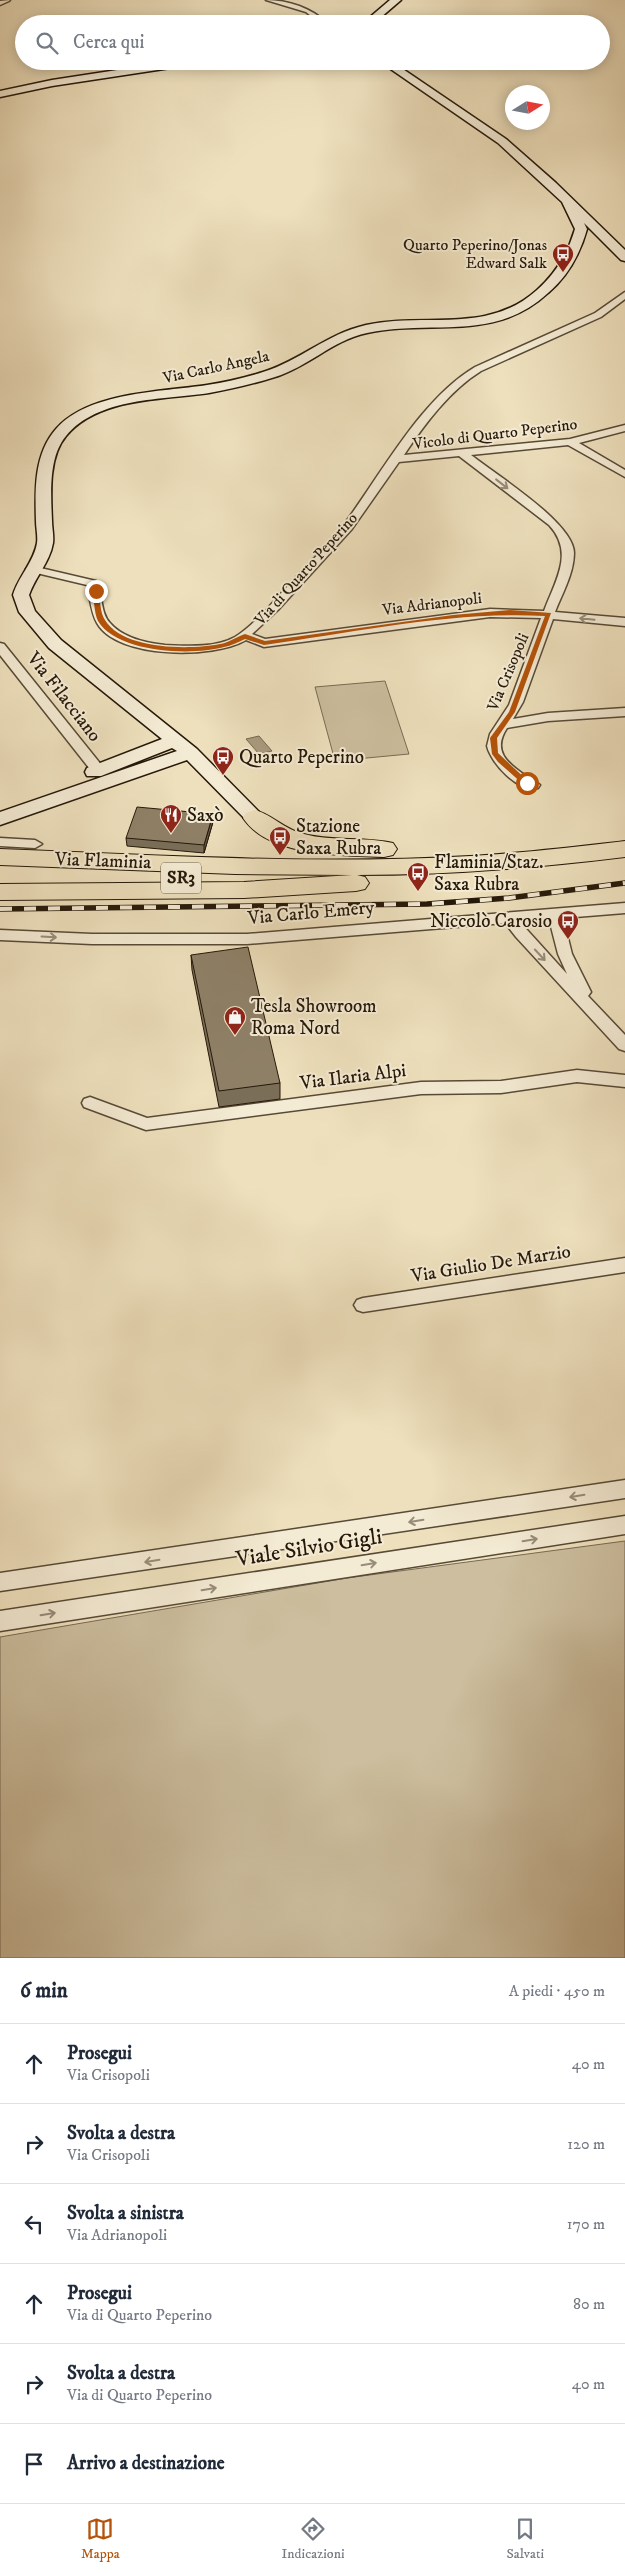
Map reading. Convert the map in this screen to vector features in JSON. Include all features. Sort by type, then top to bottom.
[{"type":"highway","points":[[255,818],[288,838],[330,846],[516,855],[613,851]]},
{"type":"highway","points":[[183,863],[224,858],[250,848],[257,837],[255,818]]},
{"type":"highway","name":"Via Flaminia","points":[[0,857],[328,866],[448,865],[613,851]]},
{"type":"highway","name":"Via Flaminia","points":[[0,873],[361,882],[477,880],[625,866]]},
{"type":"highway","points":[[0,892],[244,890],[361,882]]},
{"type":"street","points":[[0,3],[7,0]]},
{"type":"street","points":[[269,0],[308,11],[314,15]]},
{"type":"street","points":[[378,15],[396,0]]},
{"type":"street","points":[[0,94],[52,83],[138,70]]},
{"type":"street","points":[[397,70],[502,141],[536,169],[568,202],[620,249],[625,257]]},
{"type":"street","points":[[568,202],[580,224],[579,238],[588,237],[599,231]]},
{"type":"street","name":"Via Carlo Angela","points":[[32,569],[45,546],[44,486],[51,449],[57,436],[75,420],[112,404],[244,382],[274,374],[287,369],[337,339],[370,328],[412,323],[465,323],[507,316],[530,305],[546,290],[569,262],[579,238]]},
{"type":"street","name":"Via di Quarto Peperino","points":[[32,569],[92,583],[102,622],[120,636],[140,644],[187,650],[222,646],[245,636],[348,527],[397,460],[416,430],[460,380],[478,369],[598,315],[625,295]]},
{"type":"street","name":"Vicolo di Quarto Peperino","points":[[397,460],[570,442],[625,428]]},
{"type":"street","points":[[570,442],[625,474]]},
{"type":"street","name":"Via Crisopoli","points":[[463,454],[553,523],[570,548],[569,557],[549,615],[512,712],[494,738],[494,753],[522,780],[533,785]]},
{"type":"street","points":[[32,569],[22,590],[22,604],[45,634],[190,753],[255,818]]},
{"type":"street","name":"Via Adrianopoli","points":[[245,636],[264,643],[453,617],[510,612],[625,622]]},
{"type":"street","name":"Via Filacciano","points":[[0,647],[98,770]]},
{"type":"street","points":[[502,725],[548,717],[625,712]]},
{"type":"street","points":[[0,804],[53,790],[175,740]]},
{"type":"street","points":[[0,819],[190,753]]},
{"type":"street","points":[[0,842],[35,844]]},
{"type":"street","name":"Via Carlo Emery","points":[[0,935],[136,939],[254,938],[625,908]]},
{"type":"street","points":[[555,914],[559,935],[570,967],[602,1020]]},
{"type":"street","points":[[509,918],[521,934],[625,1045]]},
{"type":"street","name":"Via Ilaria Alpi","points":[[90,1102],[146,1124],[421,1088],[501,1087],[577,1076],[625,1081]]},
{"type":"street","name":"Via Giulio De Marzio","points":[[363,1306],[625,1265]]},
{"type":"street","name":"Viale Silvio Gigli","points":[[56,1575],[625,1489]]},
{"type":"street","name":"Viale Silvio Gigli","points":[[0,1621],[625,1525]]},
{"type":"street","points":[[0,1582],[56,1575]]},
{"type":"street","points":[[0,1588],[56,1575]]},
{"type":"shaded area","points":[[385,681],[409,754],[335,761],[315,687]]},
{"type":"shaded area","points":[[259,736],[272,751],[259,754],[246,739]]},
{"type":"shaded area","points":[[625,1541],[625,1958],[0,1958],[0,1637],[347,1578]]},
{"type":"building","name":"Saxò","points":[[137,807],[213,814],[204,845],[126,838]]},
{"type":"building","name":"Tesla Showroom Roma Nord","points":[[248,947],[280,1083],[219,1091],[191,955]]},
{"type":"railway","points":[[0,909],[427,904],[509,898],[625,883]]},
{"type":"place","name":"Quarto Peperino/Jonas Edward Salk","points":[[563,273]]},
{"type":"place","name":"Quarto Peperino","points":[[223,776]]},
{"type":"place","name":"Saxò","points":[[171,834]]},
{"type":"place","name":"Stazione Saxa Rubra","points":[[280,856]]},
{"type":"place","name":"Flaminia/Staz. Saxa Rubra","points":[[418,892]]},
{"type":"place","name":"Niccolò Carosio","points":[[568,940]]},
{"type":"place","name":"Tesla Showroom Roma Nord","points":[[235,1036]]},
{"type":"route","points":[[96,591],[101,620],[110,630],[130,641],[150,647],[174,650],[222,646],[235,642],[245,636],[264,643],[394,624],[490,613],[510,612],[549,615],[512,712],[494,738],[494,753],[500,761],[527,783]]}]
